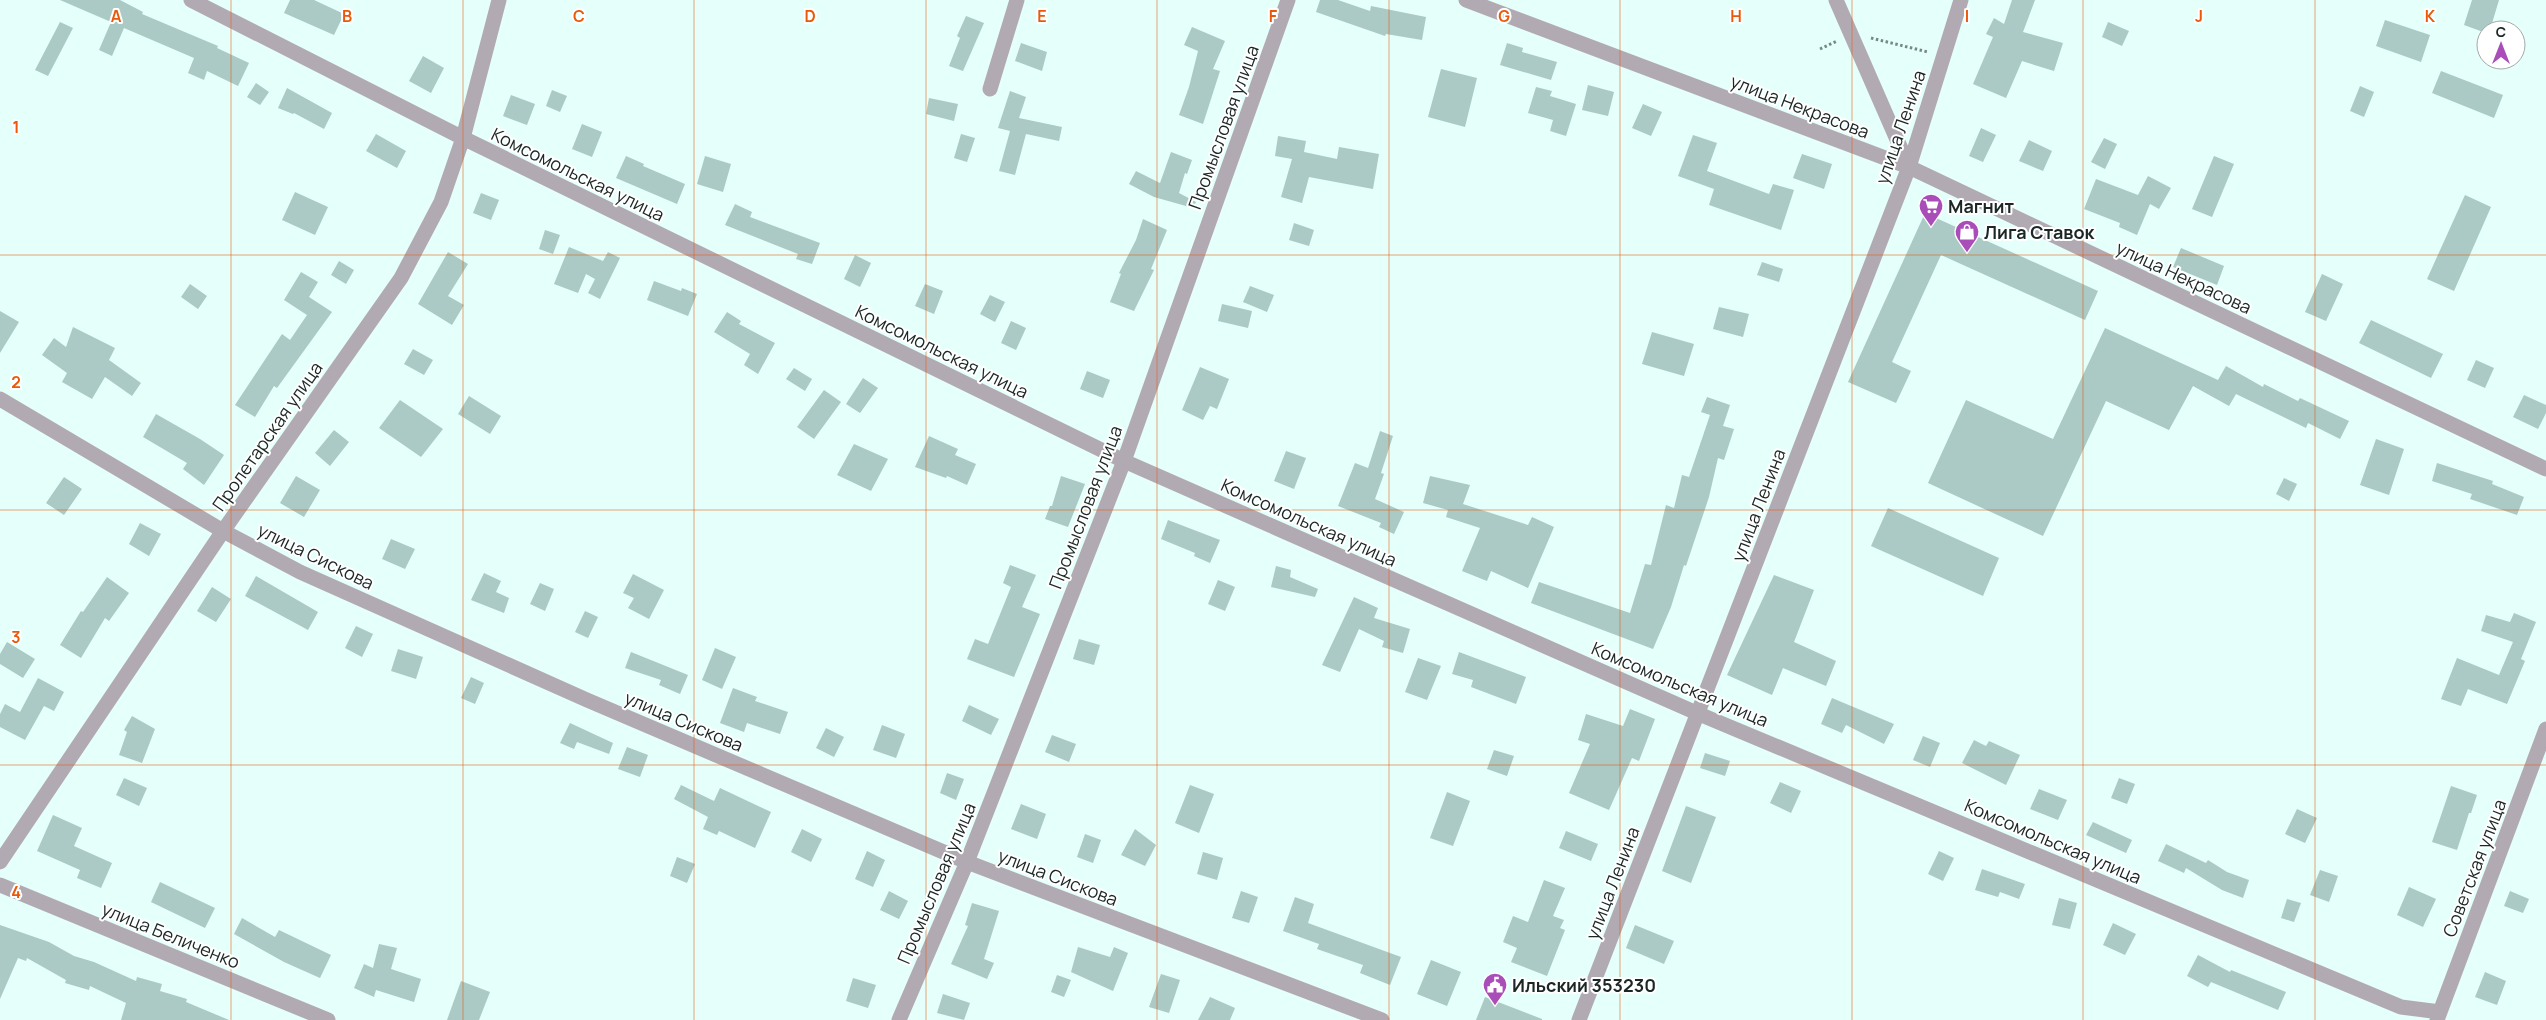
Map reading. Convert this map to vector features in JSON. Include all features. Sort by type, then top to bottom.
[{"type":"street","name":"Комсомольская улица","points":[[191,0],[463,138],[1124,461],[1699,714],[2401,1007],[2438,1016]]},
{"type":"street","name":"Пролетарская улица","points":[[0,862],[224,531],[401,278],[441,202],[463,138],[499,0]]},
{"type":"street","points":[[990,89],[1017,0]]},
{"type":"street","name":"Промысловая улица","points":[[899,1020],[967,862],[1124,461],[1288,0]]},
{"type":"street","name":"улица Некрасова","points":[[1466,0],[1909,167],[2546,469]]},
{"type":"street","points":[[1836,0],[1909,167]]},
{"type":"street","name":"улица Ленина","points":[[1579,1020],[1699,714],[1909,167],[1961,0]]},
{"type":"street","name":"улица Сискова","points":[[0,398],[224,531],[300,572],[578,696],[967,862],[1382,1020]]},
{"type":"street","name":"Советская улица","points":[[2438,1016],[2546,729]]},
{"type":"street","name":"улица Беличенко","points":[[0,885],[328,1020]]},
{"type":"path","points":[[1820,48],[1855,34],[1944,56]]},
{"type":"building","points":[[60,0],[120,0],[143,12],[142,14],[218,46],[217,48],[249,63],[238,86],[207,71],[204,80],[188,73],[194,58],[124,28],[112,56],[99,50],[111,22]]},
{"type":"building","points":[[290,0],[314,0],[344,14],[334,35],[284,13]]},
{"type":"building","points":[[1320,0],[1338,0],[1370,11],[1371,6],[1426,17],[1422,40],[1386,34],[1385,36],[1316,12]]},
{"type":"building","points":[[2012,0],[2035,0],[2023,32],[2063,43],[2054,71],[2022,61],[2006,98],[1973,84],[1993,37],[1986,34],[1994,18],[2004,24]]},
{"type":"building","points":[[2472,0],[2499,0],[2493,20],[2476,20],[2476,29],[2464,25]]},
{"type":"building","points":[[966,16],[984,23],[963,71],[949,66],[960,38],[957,36]]},
{"type":"building","points":[[2385,20],[2430,35],[2421,62],[2376,46]]},
{"type":"building","points":[[60,22],[73,28],[48,76],[35,70]]},
{"type":"building","points":[[2108,22],[2129,31],[2122,46],[2102,37]]},
{"type":"building","points":[[1192,27],[1225,41],[1213,69],[1220,71],[1203,124],[1179,115],[1189,87],[1198,51],[1184,45]]},
{"type":"building","points":[[1021,43],[1047,52],[1042,71],[1015,61]]},
{"type":"building","points":[[1507,43],[1523,48],[1522,52],[1557,62],[1551,80],[1500,65]]},
{"type":"building","points":[[423,56],[444,68],[431,93],[409,81]]},
{"type":"building","points":[[1441,69],[1477,78],[1465,127],[1428,117]]},
{"type":"building","points":[[2441,71],[2503,95],[2494,118],[2432,93]]},
{"type":"building","points":[[256,83],[269,92],[260,105],[247,97]]},
{"type":"building","points":[[1588,85],[1614,92],[1608,116],[1582,110]]},
{"type":"building","points":[[2360,86],[2374,92],[2364,117],[2350,111]]},
{"type":"building","points":[[1536,87],[1552,91],[1550,96],[1576,104],[1566,136],[1550,131],[1553,120],[1528,113]]},
{"type":"building","points":[[287,88],[332,113],[324,129],[294,113],[278,108]]},
{"type":"building","points":[[552,90],[567,96],[560,112],[546,106]]},
{"type":"building","points":[[1010,91],[1026,97],[1019,118],[1062,127],[1059,141],[1026,134],[1015,175],[999,171],[1010,131],[998,128]]},
{"type":"building","points":[[511,95],[535,104],[527,125],[503,116]]},
{"type":"building","points":[[929,98],[958,104],[954,121],[926,114]]},
{"type":"building","points":[[1643,104],[1662,112],[1651,136],[1632,128]]},
{"type":"building","points":[[582,124],[602,132],[592,157],[572,149]]},
{"type":"building","points":[[1981,128],[1996,135],[1983,162],[1969,156]]},
{"type":"building","points":[[376,134],[406,151],[397,168],[366,151]]},
{"type":"building","points":[[961,134],[975,138],[967,162],[954,158]]},
{"type":"building","points":[[1693,135],[1717,143],[1707,171],[1769,194],[1773,184],[1794,190],[1781,230],[1709,205],[1714,189],[1678,176]]},
{"type":"building","points":[[1278,136],[1306,141],[1304,152],[1337,159],[1339,147],[1379,154],[1373,189],[1309,177],[1302,203],[1281,197],[1292,159],[1275,156]]},
{"type":"building","points":[[2104,138],[2117,144],[2105,169],[2091,162]]},
{"type":"building","points":[[2029,140],[2052,151],[2043,171],[2019,161]]},
{"type":"building","points":[[1171,152],[1192,160],[1187,174],[1185,173],[1179,193],[1196,202],[1193,208],[1154,197],[1129,184],[1136,171],[1160,183]]},
{"type":"building","points":[[1802,154],[1832,164],[1824,189],[1793,178]]},
{"type":"building","points":[[626,156],[644,164],[643,166],[685,184],[677,204],[616,178]]},
{"type":"building","points":[[705,156],[731,164],[723,192],[697,184]]},
{"type":"building","points":[[2214,156],[2234,164],[2212,217],[2192,209]]},
{"type":"building","points":[[2148,176],[2171,188],[2159,209],[2150,204],[2137,235],[2119,227],[2120,223],[2084,209],[2096,179],[2138,195]]},
{"type":"building","points":[[295,192],[328,207],[315,235],[282,220]]},
{"type":"building","points":[[481,193],[499,200],[491,220],[473,213]]},
{"type":"building","points":[[2465,195],[2491,207],[2454,291],[2427,279]]},
{"type":"building","points":[[735,204],[752,212],[750,217],[820,243],[812,264],[796,259],[798,254],[725,225]]},
{"type":"building","points":[[1925,213],[2098,291],[2085,320],[1941,255],[1892,362],[1911,371],[1896,403],[1848,382]]},
{"type":"building","points":[[1143,219],[1167,230],[1151,269],[1154,270],[1134,311],[1110,302],[1121,274],[1119,273],[1136,240]]},
{"type":"building","points":[[1294,223],[1314,230],[1309,246],[1289,240]]},
{"type":"building","points":[[545,230],[560,235],[553,254],[539,249]]},
{"type":"building","points":[[569,247],[603,261],[608,252],[620,258],[600,299],[588,293],[595,279],[586,274],[578,293],[554,284]]},
{"type":"building","points":[[2181,248],[2224,266],[2217,285],[2173,267]]},
{"type":"building","points":[[448,252],[468,264],[448,296],[464,305],[452,325],[418,304]]},
{"type":"building","points":[[855,255],[871,263],[860,287],[844,279]]},
{"type":"building","points":[[339,261],[354,270],[346,284],[331,275]]},
{"type":"building","points":[[1762,262],[1783,269],[1779,282],[1757,275]]},
{"type":"building","points":[[301,272],[318,282],[309,297],[332,312],[277,388],[274,386],[255,417],[235,405],[282,334],[290,340],[307,315],[284,300]]},
{"type":"building","points":[[2322,274],[2343,284],[2326,321],[2305,312]]},
{"type":"building","points":[[654,281],[681,291],[682,288],[697,294],[688,316],[647,300]]},
{"type":"building","points":[[190,284],[207,296],[198,309],[181,297]]},
{"type":"building","points":[[925,284],[943,291],[934,314],[915,306]]},
{"type":"building","points":[[1250,286],[1274,295],[1267,312],[1243,302]]},
{"type":"building","points":[[990,295],[1005,302],[995,322],[980,314]]},
{"type":"building","points":[[1222,304],[1252,311],[1248,328],[1218,321]]},
{"type":"building","points":[[1719,307],[1749,314],[1743,337],[1713,329]]},
{"type":"building","points":[[0,311],[19,322],[0,353]]},
{"type":"building","points":[[727,312],[741,321],[739,324],[775,343],[758,374],[744,365],[750,354],[714,332]]},
{"type":"building","points":[[2371,320],[2443,354],[2431,378],[2359,343]]},
{"type":"building","points":[[1011,321],[1026,328],[1016,350],[1001,343]]},
{"type":"building","points":[[73,327],[115,348],[109,360],[141,383],[132,396],[105,377],[92,399],[62,382],[67,373],[42,355],[54,338],[66,347]]},
{"type":"building","points":[[2105,328],[2218,380],[2226,366],[2263,387],[2264,384],[2298,401],[2300,398],[2349,421],[2340,439],[2308,423],[2306,428],[2236,394],[2229,406],[2193,386],[2169,430],[2106,401],[2043,536],[1928,483],[1966,400],[2053,439]]},
{"type":"building","points":[[1652,332],[1694,344],[1684,376],[1642,364]]},
{"type":"building","points":[[413,349],[433,360],[424,375],[404,364]]},
{"type":"building","points":[[2476,360],[2494,368],[2485,388],[2467,380]]},
{"type":"building","points":[[1200,367],[1229,379],[1217,409],[1210,406],[1203,420],[1182,410]]},
{"type":"building","points":[[794,368],[812,379],[805,391],[786,379]]},
{"type":"building","points":[[1087,371],[1110,380],[1103,398],[1080,389]]},
{"type":"building","points":[[863,378],[878,388],[860,413],[846,404]]},
{"type":"building","points":[[824,390],[841,402],[814,439],[797,427]]},
{"type":"building","points":[[2524,395],[2546,405],[2546,413],[2538,429],[2513,417]]},
{"type":"building","points":[[469,396],[501,416],[490,434],[458,414]]},
{"type":"building","points":[[1707,397],[1730,405],[1723,426],[1734,429],[1724,460],[1718,458],[1709,497],[1686,566],[1684,565],[1671,607],[1653,649],[1531,603],[1539,582],[1630,613],[1645,564],[1651,565],[1666,505],[1674,508],[1682,475],[1689,477],[1710,415],[1701,412]]},
{"type":"building","points":[[400,400],[443,429],[421,457],[379,428]]},
{"type":"building","points":[[156,414],[224,455],[204,485],[183,469],[187,463],[143,437]]},
{"type":"building","points":[[334,430],[349,442],[330,466],[315,453]]},
{"type":"building","points":[[1380,431],[1393,436],[1381,473],[1384,474],[1375,499],[1404,512],[1394,534],[1379,527],[1381,523],[1338,506],[1355,463],[1368,468]]},
{"type":"building","points":[[929,436],[958,449],[955,455],[976,464],[967,485],[947,476],[946,478],[915,467]]},
{"type":"building","points":[[2376,439],[2404,449],[2389,495],[2360,485]]},
{"type":"building","points":[[854,444],[888,459],[871,491],[837,475]]},
{"type":"building","points":[[1286,451],[1306,458],[1294,489],[1274,481]]},
{"type":"building","points":[[2437,463],[2493,481],[2492,484],[2524,497],[2517,515],[2470,499],[2472,494],[2432,481]]},
{"type":"building","points":[[296,476],[320,490],[304,517],[280,503]]},
{"type":"building","points":[[1061,476],[1085,484],[1068,527],[1045,519],[1050,506],[1052,506]]},
{"type":"building","points":[[1430,476],[1470,485],[1463,504],[1528,525],[1532,517],[1554,527],[1528,588],[1491,571],[1487,581],[1462,571],[1480,528],[1446,517],[1448,510],[1423,503]]},
{"type":"building","points":[[64,477],[82,489],[64,515],[46,503]]},
{"type":"building","points":[[2284,478],[2297,484],[2289,501],[2276,494]]},
{"type":"building","points":[[1888,508],[1999,558],[1983,596],[1871,546]]},
{"type":"building","points":[[1168,520],[1220,540],[1210,563],[1194,556],[1195,553],[1161,539]]},
{"type":"building","points":[[140,523],[161,534],[149,556],[129,544]]},
{"type":"building","points":[[391,539],[415,549],[405,569],[382,559]]},
{"type":"building","points":[[1010,565],[1036,575],[1022,607],[1040,614],[1014,677],[967,659],[975,639],[988,644],[1011,587],[1003,583]]},
{"type":"building","points":[[1276,566],[1291,570],[1290,577],[1318,589],[1315,597],[1271,587]]},
{"type":"building","points":[[484,573],[501,581],[496,592],[509,598],[504,613],[471,600]]},
{"type":"building","points":[[633,574],[664,590],[649,619],[628,608],[634,598],[623,593]]},
{"type":"building","points":[[1774,575],[1814,590],[1794,642],[1836,661],[1826,686],[1783,668],[1772,695],[1727,675]]},
{"type":"building","points":[[256,576],[318,612],[308,630],[245,596]]},
{"type":"building","points":[[107,577],[129,593],[109,621],[105,618],[81,658],[60,645],[81,611],[83,612]]},
{"type":"building","points":[[1218,580],[1235,587],[1225,611],[1208,604]]},
{"type":"building","points":[[540,583],[554,589],[545,611],[530,604]]},
{"type":"building","points":[[212,587],[231,599],[216,622],[197,611]]},
{"type":"building","points":[[1354,597],[1378,608],[1374,618],[1410,629],[1403,653],[1382,647],[1384,641],[1359,629],[1340,672],[1322,665]]},
{"type":"building","points":[[585,611],[598,617],[588,638],[575,632]]},
{"type":"building","points":[[2514,613],[2536,622],[2521,659],[2525,661],[2507,704],[2468,689],[2461,706],[2441,699],[2457,658],[2499,675],[2513,642],[2481,631],[2486,615],[2510,622]]},
{"type":"building","points":[[356,626],[373,634],[362,657],[345,648]]},
{"type":"building","points":[[1079,639],[1100,645],[1094,665],[1073,659]]},
{"type":"building","points":[[7,642],[35,659],[23,678],[0,664],[0,654]]},
{"type":"building","points":[[715,648],[736,657],[722,689],[702,680]]},
{"type":"building","points":[[398,649],[423,657],[416,679],[391,671]]},
{"type":"building","points":[[631,652],[688,675],[680,694],[659,685],[661,680],[625,668]]},
{"type":"building","points":[[1459,652],[1526,677],[1516,704],[1471,687],[1473,680],[1452,674]]},
{"type":"building","points":[[1418,658],[1441,666],[1427,700],[1405,692]]},
{"type":"building","points":[[471,677],[484,683],[475,704],[461,698]]},
{"type":"building","points":[[38,678],[64,692],[54,711],[44,706],[25,740],[0,727],[0,714],[5,704],[20,712]]},
{"type":"building","points":[[733,688],[757,697],[755,701],[788,712],[780,734],[747,723],[744,732],[720,723]]},
{"type":"building","points":[[1832,698],[1894,724],[1884,744],[1846,725],[1842,733],[1821,724]]},
{"type":"building","points":[[969,705],[999,719],[991,735],[962,721]]},
{"type":"building","points":[[1630,709],[1655,719],[1639,761],[1632,758],[1609,810],[1569,793],[1590,744],[1578,740],[1586,714],[1623,726]]},
{"type":"building","points":[[132,716],[155,729],[142,763],[119,755],[127,732],[124,730]]},
{"type":"building","points":[[570,723],[613,743],[609,754],[577,742],[574,749],[560,743]]},
{"type":"building","points":[[882,725],[905,734],[896,758],[873,750]]},
{"type":"building","points":[[826,728],[844,737],[834,757],[816,748]]},
{"type":"building","points":[[1052,735],[1076,744],[1069,762],[1045,752]]},
{"type":"building","points":[[1923,736],[1940,743],[1930,767],[1913,760]]},
{"type":"building","points":[[1974,740],[1986,746],[1989,741],[2020,755],[2006,785],[1962,763]]},
{"type":"building","points":[[627,747],[648,755],[640,777],[618,769]]},
{"type":"building","points":[[1494,750],[1514,756],[1507,776],[1487,769]]},
{"type":"building","points":[[1705,753],[1730,761],[1725,776],[1700,768]]},
{"type":"building","points":[[947,773],[964,779],[956,800],[940,793]]},
{"type":"building","points":[[124,778],[147,788],[139,806],[116,795]]},
{"type":"building","points":[[2119,778],[2135,784],[2127,804],[2111,798]]},
{"type":"building","points":[[1780,782],[1801,791],[1791,813],[1770,803]]},
{"type":"building","points":[[681,785],[714,801],[720,788],[771,812],[755,848],[719,831],[717,835],[703,829],[708,817],[674,799]]},
{"type":"building","points":[[1190,785],[1214,794],[1199,833],[1175,823]]},
{"type":"building","points":[[2451,786],[2477,795],[2457,850],[2432,842]]},
{"type":"building","points":[[2039,789],[2067,800],[2058,820],[2030,809]]},
{"type":"building","points":[[1447,792],[1470,801],[1453,846],[1430,838]]},
{"type":"building","points":[[1021,804],[1046,814],[1037,839],[1011,829]]},
{"type":"building","points":[[1686,806],[1716,817],[1691,883],[1662,871]]},
{"type":"building","points":[[2297,809],[2317,818],[2305,843],[2285,834]]},
{"type":"building","points":[[53,815],[82,828],[74,846],[112,863],[101,888],[77,878],[80,870],[37,851]]},
{"type":"building","points":[[2093,822],[2132,840],[2126,853],[2086,835]]},
{"type":"building","points":[[802,829],[822,839],[811,862],[791,852]]},
{"type":"building","points":[[1135,829],[1156,845],[1145,866],[1121,855]]},
{"type":"building","points":[[1566,831],[1598,844],[1591,861],[1559,848]]},
{"type":"building","points":[[1085,834],[1101,840],[1093,863],[1077,857]]},
{"type":"building","points":[[2166,844],[2206,863],[2208,860],[2227,872],[2249,880],[2243,898],[2222,890],[2186,868],[2184,873],[2158,861]]},
{"type":"building","points":[[867,851],[885,860],[873,887],[855,879]]},
{"type":"building","points":[[1939,851],[1954,858],[1943,881],[1928,874]]},
{"type":"building","points":[[1203,852],[1223,858],[1217,880],[1197,874]]},
{"type":"building","points":[[677,857],[695,864],[687,883],[670,876]]},
{"type":"building","points":[[1982,869],[2025,884],[2019,899],[2000,892],[1998,897],[1975,890]]},
{"type":"building","points":[[2320,870],[2338,876],[2329,902],[2310,895]]},
{"type":"building","points":[[1544,880],[1565,888],[1553,916],[1564,920],[1560,928],[1565,930],[1547,976],[1511,962],[1517,948],[1503,942],[1513,916],[1528,922]]},
{"type":"building","points":[[160,882],[215,908],[205,928],[151,902]]},
{"type":"building","points":[[2409,887],[2436,899],[2423,927],[2397,915]]},
{"type":"building","points":[[889,891],[908,901],[899,919],[880,910]]},
{"type":"building","points":[[1241,891],[1258,897],[1249,923],[1232,918]]},
{"type":"building","points":[[2510,891],[2529,899],[2523,913],[2504,906]]},
{"type":"building","points":[[1295,897],[1314,904],[1308,923],[1401,957],[1390,985],[1360,973],[1363,965],[1317,949],[1319,944],[1283,931]]},
{"type":"building","points":[[2059,898],[2077,903],[2070,929],[2052,925]]},
{"type":"building","points":[[2287,899],[2301,903],[2294,922],[2281,918]]},
{"type":"building","points":[[972,903],[999,911],[984,959],[994,963],[987,979],[951,964],[968,926],[965,925]]},
{"type":"building","points":[[242,918],[275,937],[279,930],[331,955],[320,978],[284,962],[234,934]]},
{"type":"building","points":[[2113,923],[2136,934],[2125,955],[2103,945]]},
{"type":"building","points":[[0,925],[49,942],[74,956],[94,962],[136,981],[137,977],[162,984],[160,991],[187,999],[186,1002],[229,1020],[121,1020],[126,1003],[90,986],[89,990],[65,983],[66,980],[27,958],[26,961],[18,958],[0,999]]},
{"type":"building","points":[[1635,925],[1674,941],[1664,964],[1626,948]]},
{"type":"building","points":[[379,944],[397,948],[391,969],[421,979],[414,1002],[376,990],[374,997],[354,988],[364,964],[373,968]]},
{"type":"building","points":[[1078,947],[1110,957],[1114,947],[1128,953],[1113,991],[1071,972]]},
{"type":"building","points":[[2198,955],[2230,972],[2231,970],[2286,992],[2278,1010],[2211,982],[2208,987],[2187,976]]},
{"type":"building","points":[[1431,960],[1461,972],[1447,1006],[1417,994]]},
{"type":"building","points":[[2485,972],[2506,981],[2497,1005],[2475,997]]},
{"type":"building","points":[[1161,974],[1180,980],[1169,1013],[1149,1007]]},
{"type":"building","points":[[1057,975],[1071,980],[1064,997],[1051,992]]},
{"type":"building","points":[[853,978],[876,985],[868,1008],[846,1001]]},
{"type":"building","points":[[461,981],[490,992],[479,1020],[447,1020]]},
{"type":"building","points":[[943,994],[970,1003],[964,1020],[937,1013]]},
{"type":"building","points":[[1210,997],[1235,1008],[1230,1020],[1198,1020]]},
{"type":"building","name":"Ильский 353230","points":[[1485,997],[1542,1019],[1542,1020],[1476,1020]]},
{"type":"place","name":"Магнит","points":[[1931,227]]},
{"type":"place","name":"Лига Ставок","points":[[1967,253]]},
{"type":"place","name":"Ильский 353230","points":[[1495,1006]]}]
